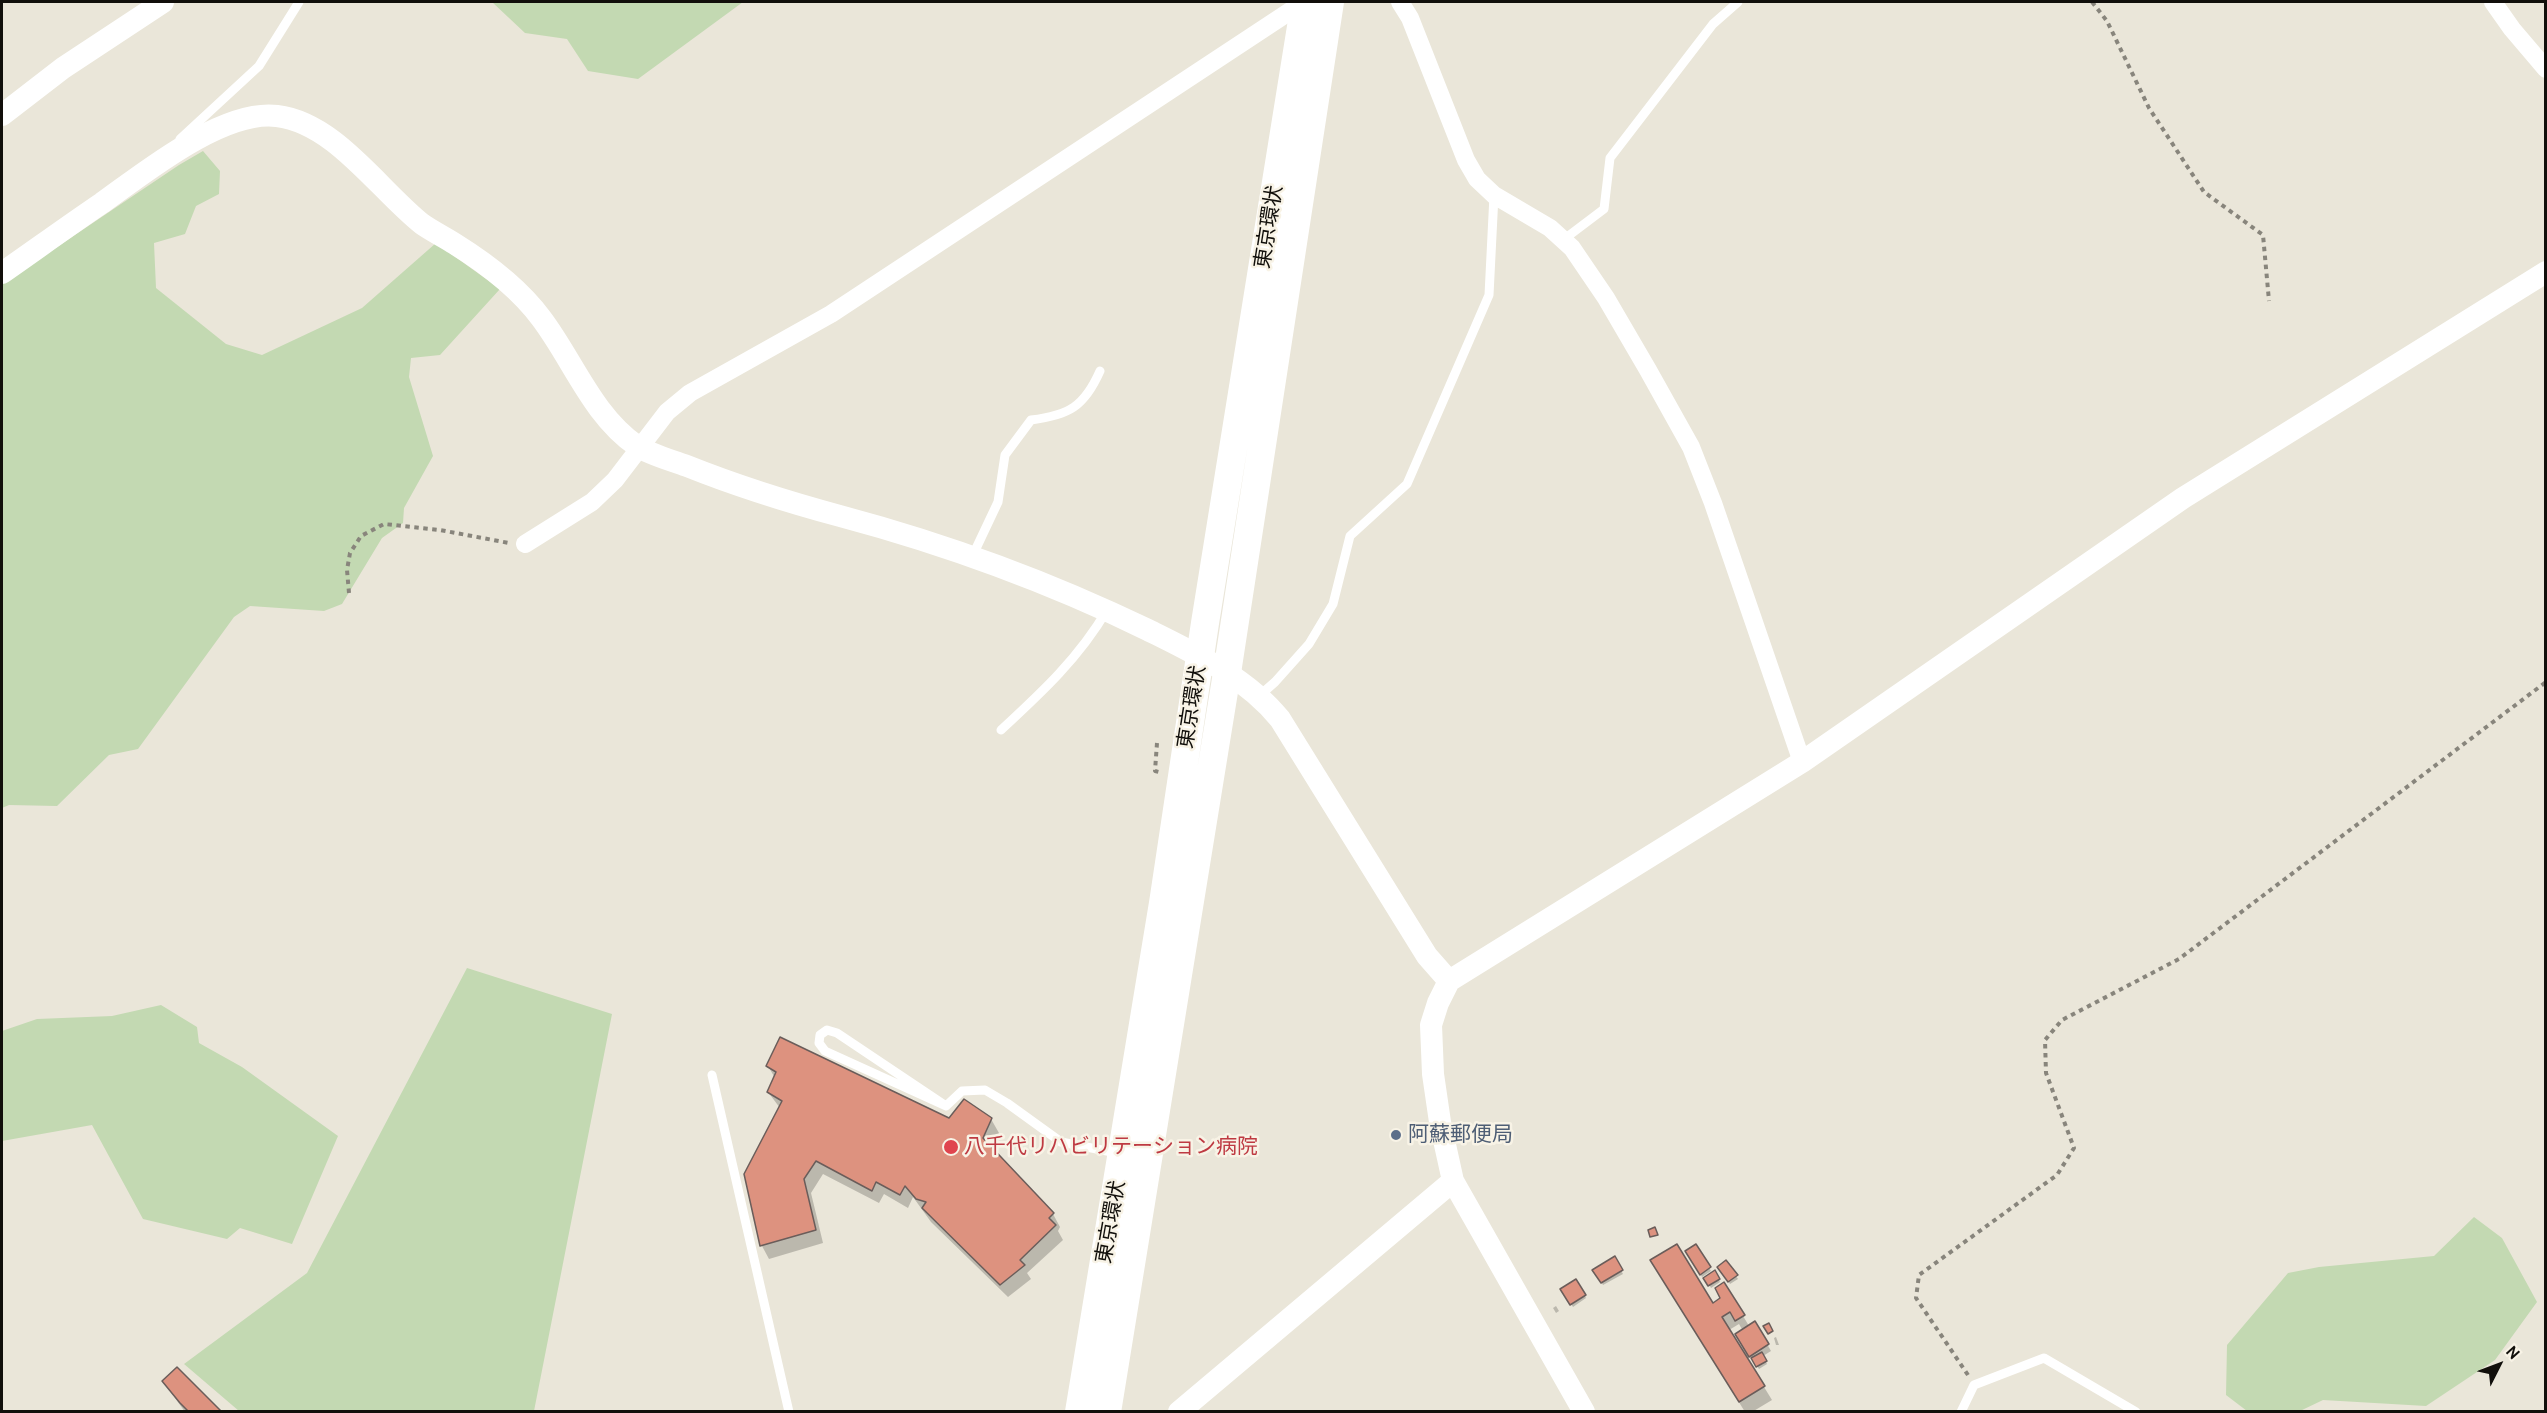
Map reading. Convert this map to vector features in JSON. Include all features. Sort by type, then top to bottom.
[{"type":"highway","name":"東京環状","points":[[1078,1412],[1123,1154],[1304,2]]},
{"type":"highway","name":"東京環状","points":[[1107,1412],[1227,673],[1330,2]]},
{"type":"street","points":[[2,115],[63,68],[162,2]]},
{"type":"street","points":[[525,544],[592,501],[615,480],[668,412],[690,393],[831,314],[1304,2]]},
{"type":"street","points":[[1400,2],[1410,18],[1466,160],[1477,179],[1494,195],[1550,228],[1572,248],[1606,298],[1691,447],[1741,582],[1802,762]]},
{"type":"street","points":[[2493,2],[2512,29],[2546,69]]},
{"type":"street","points":[[2,273],[155,166],[207,133],[244,118],[272,115],[296,119],[322,133],[423,225],[490,269],[521,295],[542,319],[597,405],[613,424],[639,447],[732,484],[889,529],[972,557],[1107,610],[1200,657],[1259,696],[1280,719],[1427,956],[1449,981]]},
{"type":"street","points":[[1584,1412],[1453,1181],[1440,1122],[1433,1074],[1431,1025],[1438,1003],[1449,981],[1802,762],[2183,498],[2546,272]]},
{"type":"street","points":[[1179,1412],[1453,1181]]},
{"type":"lane","points":[[155,166],[199,120],[259,66],[299,2]]},
{"type":"lane","points":[[1563,240],[1604,208],[1610,158],[1713,24],[1738,2]]},
{"type":"lane","points":[[1259,696],[1275,682],[1309,644],[1333,604],[1350,536],[1407,484],[1489,296],[1494,195]]},
{"type":"lane","points":[[972,557],[998,502],[1005,455],[1031,420],[1054,417],[1078,406],[1092,390],[1100,371]]},
{"type":"lane","points":[[1001,730],[1054,681],[1092,636],[1107,610]]},
{"type":"lane","points":[[827,1030],[837,1033],[946,1106],[825,1051],[819,1043],[820,1035],[827,1030]]},
{"type":"lane","points":[[712,1075],[789,1412]]},
{"type":"lane","points":[[946,1106],[962,1091],[985,1090],[1007,1103],[1060,1142],[1123,1154]]},
{"type":"lane","points":[[1961,1412],[1974,1385],[2044,1358],[2136,1412]]},
{"type":"path","points":[[2092,2],[2107,21],[2149,108],[2204,192],[2263,235],[2269,301]]},
{"type":"path","points":[[349,593],[347,570],[350,553],[361,536],[384,524],[440,530],[499,543],[525,544]]},
{"type":"path","points":[[1974,1385],[1916,1298],[1919,1275],[2057,1175],[2074,1148],[2046,1073],[2045,1040],[2062,1020],[2179,959],[2546,682]]},
{"type":"green space","points":[[492,2],[743,2],[638,79],[588,71],[567,39],[525,33]]},
{"type":"green space","points":[[203,151],[220,171],[219,194],[196,206],[185,234],[154,243],[156,288],[226,344],[262,355],[362,308],[436,243],[500,289],[440,355],[411,358],[409,377],[433,456],[404,508],[403,523],[382,538],[342,604],[324,611],[250,606],[234,617],[138,749],[109,755],[57,806],[9,805],[2,808],[2,284]]},
{"type":"green space","points":[[467,968],[612,1014],[534,1411],[239,1411],[184,1364],[307,1273]]},
{"type":"green space","points":[[161,1005],[197,1027],[199,1043],[242,1067],[338,1136],[292,1244],[240,1228],[227,1239],[143,1219],[92,1125],[2,1141],[2,1031],[37,1019],[112,1016]]},
{"type":"green space","points":[[2474,1217],[2502,1238],[2537,1302],[2495,1360],[2426,1406],[2323,1400],[2300,1411],[2247,1411],[2226,1395],[2227,1345],[2288,1273],[2319,1267],[2434,1256]]},
{"type":"building","points":[[780,1037],[949,1118],[964,1099],[992,1118],[983,1138],[1054,1213],[1049,1218],[1056,1225],[1020,1260],[1025,1265],[1000,1285],[922,1208],[926,1202],[916,1199],[905,1186],[900,1195],[876,1182],[872,1191],[816,1161],[804,1179],[816,1230],[760,1246],[744,1174],[782,1101],[767,1092],[776,1072],[766,1066]]},
{"type":"building","points":[[1655,1227],[1658,1235],[1650,1237],[1648,1230]]},
{"type":"building","points":[[1677,1244],[1713,1303],[1720,1298],[1715,1288],[1724,1282],[1745,1315],[1735,1321],[1730,1312],[1722,1317],[1765,1386],[1739,1402],[1650,1260]]},
{"type":"building","points":[[1696,1244],[1711,1267],[1700,1275],[1685,1251]]},
{"type":"building","points":[[1615,1256],[1623,1270],[1601,1283],[1592,1270]]},
{"type":"building","points":[[1726,1260],[1738,1275],[1728,1282],[1717,1267]]},
{"type":"building","points":[[1715,1270],[1720,1279],[1708,1286],[1703,1278]]},
{"type":"building","points":[[1576,1279],[1586,1295],[1570,1305],[1560,1289]]},
{"type":"building","points":[[1755,1321],[1769,1344],[1749,1357],[1735,1334]]},
{"type":"building","points":[[1769,1323],[1773,1331],[1768,1334],[1763,1326]]},
{"type":"building","points":[[1762,1352],[1767,1361],[1756,1367],[1751,1358]]},
{"type":"building","points":[[177,1367],[222,1412],[189,1412],[180,1403],[162,1381]]},
{"type":"place","name":"阿蘇郵便局","points":[[1396,1135]]},
{"type":"place","name":"八千代リハビリテーション病院","points":[[951,1147]]}]
